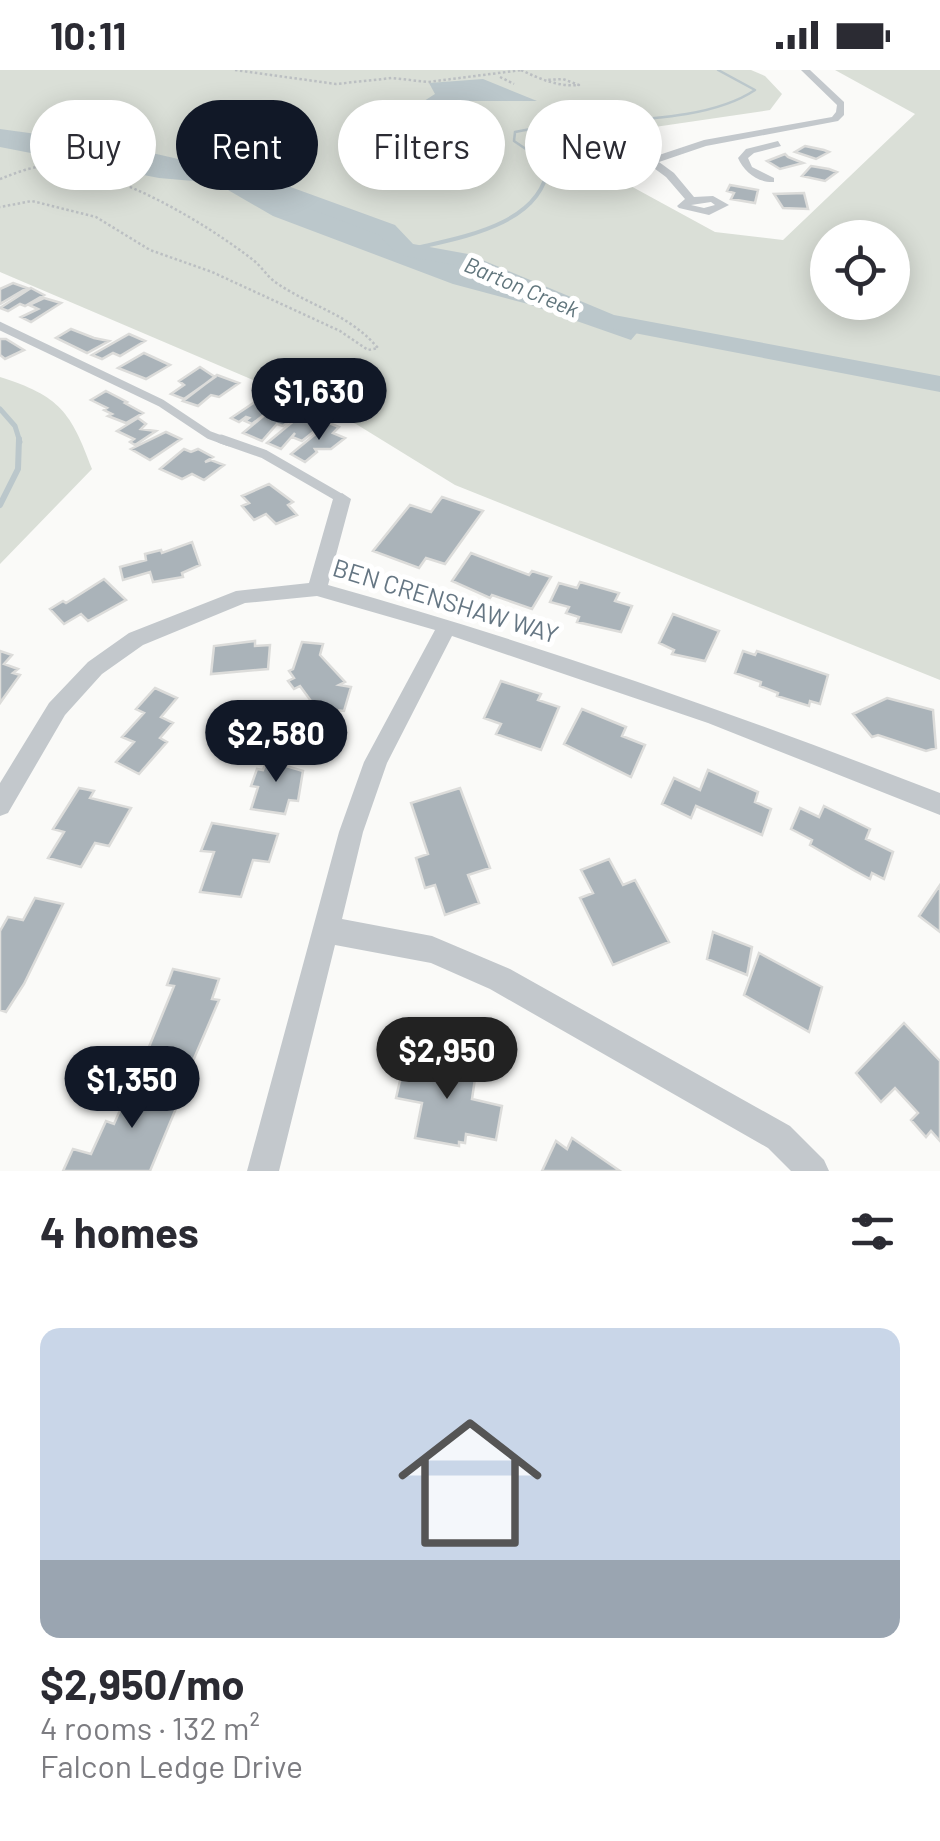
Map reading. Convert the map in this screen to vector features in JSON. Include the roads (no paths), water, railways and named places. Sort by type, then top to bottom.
[{"type":"street","points":[[692,200],[651,161],[704,144],[822,124],[841,113],[839,100],[805,70]]},
{"type":"street","points":[[770,180],[743,162],[750,150],[782,144],[772,133]]},
{"type":"street","points":[[670,175],[684,163],[673,155]]},
{"type":"street","points":[[317,589],[342,499]]},
{"type":"street","name":"BEN CRENSHAW WAY","points":[[0,805],[57,709],[95,668],[136,639],[243,596],[317,589],[448,626],[716,716],[940,804]]},
{"type":"street","points":[[264,1171],[351,832],[376,762],[448,626]]},
{"type":"street","points":[[328,930],[432,950],[500,979],[779,1137],[813,1171]]},
{"type":"lane","points":[[0,326],[160,404],[209,435],[264,454],[342,499]]},
{"type":"waterway","points":[[662,117],[703,111],[755,90],[718,70]]},
{"type":"waterway","points":[[525,130],[515,132],[514,141],[525,148]]},
{"type":"waterway","name":"Barton Creek","points":[[0,134],[117,151],[267,185],[387,230],[406,250],[460,259],[607,321],[940,384]]},
{"type":"waterway","points":[[416,248],[497,225],[516,215],[540,190]]},
{"type":"waterway","points":[[0,409],[15,426],[20,442]]},
{"type":"waterway","points":[[0,505],[18,469],[19,439]]}]
